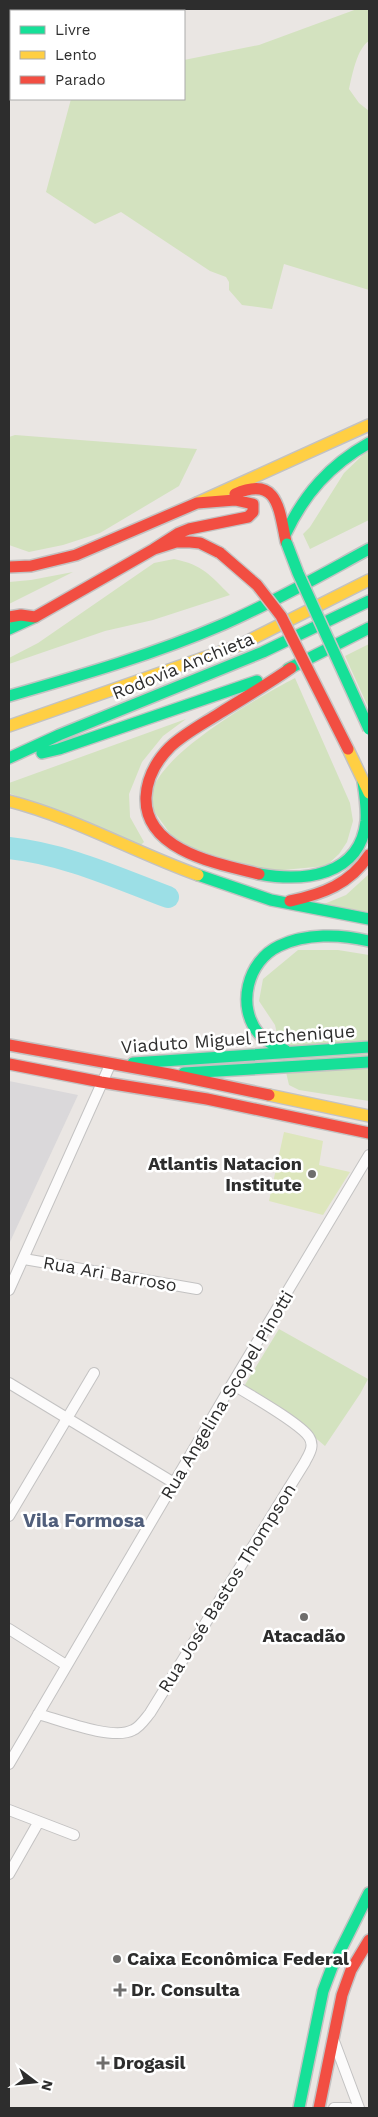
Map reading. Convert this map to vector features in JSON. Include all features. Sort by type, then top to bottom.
[{"type":"main road","points":[[9,567],[31,566],[76,555],[197,503],[369,425]]},
{"type":"main road","points":[[286,540],[298,506],[314,485],[346,456],[369,443]]},
{"type":"main road","points":[[219,501],[250,488],[262,488],[269,491],[276,503],[286,540],[298,573],[369,729]]},
{"type":"main road","points":[[9,629],[34,617],[154,549],[180,532],[248,517],[254,508],[253,504],[245,502],[219,501],[197,503]]},
{"type":"main road","points":[[154,549],[184,542],[200,543],[220,553],[257,585],[281,616],[369,793]]},
{"type":"main road","name":"Rodovia Anchieta","points":[[9,696],[204,632],[242,616],[369,549]]},
{"type":"main road","name":"Rodovia Anchieta","points":[[9,726],[240,645],[369,580]]},
{"type":"main road","name":"Rodovia Anchieta","points":[[9,759],[59,735],[263,652],[369,601]]},
{"type":"main road","points":[[9,617],[21,615],[34,617]]},
{"type":"main road","name":"Rodovia Anchieta","points":[[9,759],[59,749],[209,698],[291,668],[369,628]]},
{"type":"main road","points":[[291,668],[190,731],[170,747],[156,765],[150,777],[146,804],[151,823],[170,843],[201,858],[257,874],[296,879],[310,877],[334,870],[354,852],[362,840],[366,819],[363,782]]},
{"type":"main road","points":[[9,801],[33,806],[90,827],[166,863],[282,903],[369,919]]},
{"type":"main road","points":[[282,903],[331,891],[348,881],[365,863],[369,855]]},
{"type":"main road","points":[[297,1052],[275,1047],[262,1038],[252,1025],[247,1010],[247,994],[250,978],[258,963],[277,946],[301,940],[337,936],[369,941]]},
{"type":"main road","points":[[9,1045],[110,1065],[168,1074],[369,1116]]},
{"type":"main road","name":"Viaduto Miguel Etchenique","points":[[110,1065],[369,1047]]},
{"type":"main road","name":"Viaduto Miguel Etchenique","points":[[168,1074],[369,1062]]},
{"type":"main road","points":[[9,1064],[101,1082],[207,1099],[369,1133]]},
{"type":"main road","points":[[101,1082],[168,1074]]},
{"type":"main road","points":[[298,2108],[323,1990],[332,1967],[369,1893]]},
{"type":"main road","points":[[319,2108],[342,1994],[351,1970],[369,1940]]},
{"type":"street","points":[[9,1290],[110,1065]]},
{"type":"street","name":"Rua Angelina Scopel Pinotti","points":[[9,1764],[369,1155]]},
{"type":"street","name":"Rua Ari Barroso","points":[[24,1259],[197,1289]]},
{"type":"street","points":[[9,1516],[94,1372]]},
{"type":"street","points":[[9,1383],[174,1483]]},
{"type":"street","name":"Rua José Bastos Thompson","points":[[38,1714],[108,1732],[124,1733],[134,1730],[142,1723],[305,1462],[312,1449],[309,1437],[290,1421],[232,1384]]},
{"type":"street","points":[[9,1629],[66,1665]]},
{"type":"street","points":[[9,1810],[38,1823],[74,1835]]},
{"type":"street","points":[[9,1874],[38,1823]]},
{"type":"street","points":[[333,2038],[359,2108]]},
{"type":"street","points":[[334,2108],[349,2108]]},
{"type":"shaded area","points":[[9,1081],[78,1095],[9,1244]]},
{"type":"green space","points":[[357,9],[369,9],[369,41],[358,56],[349,89],[359,103],[369,111],[369,290],[284,264],[272,309],[242,305],[229,290],[229,282],[226,277],[210,271],[121,212],[95,224],[46,192],[71,100],[185,100],[185,60],[259,45]]},
{"type":"green space","points":[[15,435],[197,449],[179,486],[100,533],[63,545],[29,552],[9,545],[9,437]]},
{"type":"green space","points":[[369,449],[369,520],[310,549],[303,534],[310,527],[344,473]]},
{"type":"green space","points":[[174,559],[184,561],[199,568],[211,576],[230,595],[153,620],[105,631],[9,664],[9,658],[38,643],[154,563]]},
{"type":"green space","points":[[73,572],[9,604],[9,582]]},
{"type":"green space","points":[[369,644],[369,709],[345,656]]},
{"type":"green space","points":[[295,678],[350,803],[353,821],[347,842],[339,854],[326,866],[261,872],[176,842],[151,807],[155,784],[165,770],[197,739],[218,724],[260,697]]},
{"type":"green space","points":[[186,719],[163,736],[142,762],[129,794],[130,817],[144,842],[140,846],[9,793],[9,783]]},
{"type":"green space","points":[[369,874],[369,912],[324,904],[346,895]]},
{"type":"green space","points":[[298,950],[338,950],[369,955],[369,1101],[299,1090],[289,1085],[275,1025],[259,1001],[263,979]]},
{"type":"green space","name":"Atlantis Natacion Institute","points":[[284,1132],[323,1141],[319,1165],[350,1172],[323,1215],[269,1201]]},
{"type":"green space","points":[[279,1329],[368,1379],[325,1446],[280,1408],[243,1388]]},
{"type":"waterway","points":[[9,848],[50,855],[70,861],[168,897]]},
{"type":"traffic: fast","points":[[285,535],[301,506],[330,471],[369,443]]},
{"type":"traffic: fast","points":[[287,544],[298,573],[369,729]]},
{"type":"traffic: fast","points":[[9,696],[118,663],[198,635],[261,607],[369,549]]},
{"type":"traffic: fast","points":[[9,758],[59,735],[263,652],[369,601]]},
{"type":"traffic: fast","points":[[9,629],[35,617]]},
{"type":"traffic: fast","points":[[288,669],[369,628]]},
{"type":"traffic: fast","points":[[42,753],[59,749],[257,681]]},
{"type":"traffic: fast","points":[[259,874],[293,877],[311,876],[327,872],[353,854],[361,840],[366,821],[363,782]]},
{"type":"traffic: fast","points":[[198,875],[271,900],[369,919]]},
{"type":"traffic: fast","points":[[285,1050],[271,1044],[259,1034],[252,1023],[248,1011],[248,986],[259,962],[279,946],[300,939],[335,936],[369,941]]},
{"type":"traffic: fast","points":[[133,1063],[369,1047]]},
{"type":"traffic: fast","points":[[184,1073],[369,1062]]},
{"type":"traffic: fast","points":[[299,2108],[323,1991],[332,1967],[369,1893]]},
{"type":"traffic: slow","points":[[197,503],[369,425]]},
{"type":"traffic: slow","points":[[9,726],[240,645],[369,580]]},
{"type":"traffic: slow","points":[[348,749],[369,793]]},
{"type":"traffic: slow","points":[[9,801],[57,816],[198,875]]},
{"type":"traffic: slow","points":[[269,1095],[369,1116]]},
{"type":"traffic: jam","points":[[235,494],[249,489],[260,489],[268,492],[274,498],[278,507],[286,542]]},
{"type":"traffic: jam","points":[[9,567],[31,566],[76,555],[197,503],[235,500],[253,504],[253,512],[248,517],[189,529],[154,549]]},
{"type":"traffic: jam","points":[[9,617],[21,615],[35,617],[154,549],[176,542],[200,543],[220,553]]},
{"type":"traffic: jam","points":[[220,553],[257,585],[281,616],[348,749]]},
{"type":"traffic: jam","points":[[259,874],[205,859],[187,852],[170,842],[157,830],[149,815],[146,797],[147,790],[150,777],[170,747],[194,729],[291,668]]},
{"type":"traffic: jam","points":[[290,901],[314,895],[335,886],[362,865],[369,855]]},
{"type":"traffic: jam","points":[[9,1045],[169,1074],[269,1095]]},
{"type":"traffic: jam","points":[[9,1064],[101,1082],[207,1099],[369,1133]]},
{"type":"traffic: jam","points":[[319,2108],[342,1995],[351,1970],[369,1940]]},
{"type":"place","name":"Atlantis Natacion Institute","points":[[312,1174]]},
{"type":"place","name":"Atacadão","points":[[304,1617]]},
{"type":"place","name":"Caixa Econômica Federal","points":[[117,1959]]},
{"type":"place","name":"Dr. Consulta","points":[[120,1990]]},
{"type":"place","name":"Drogasil","points":[[103,2063]]},
{"type":"district","name":"Vila Formosa","points":[[84,1520]]}]
